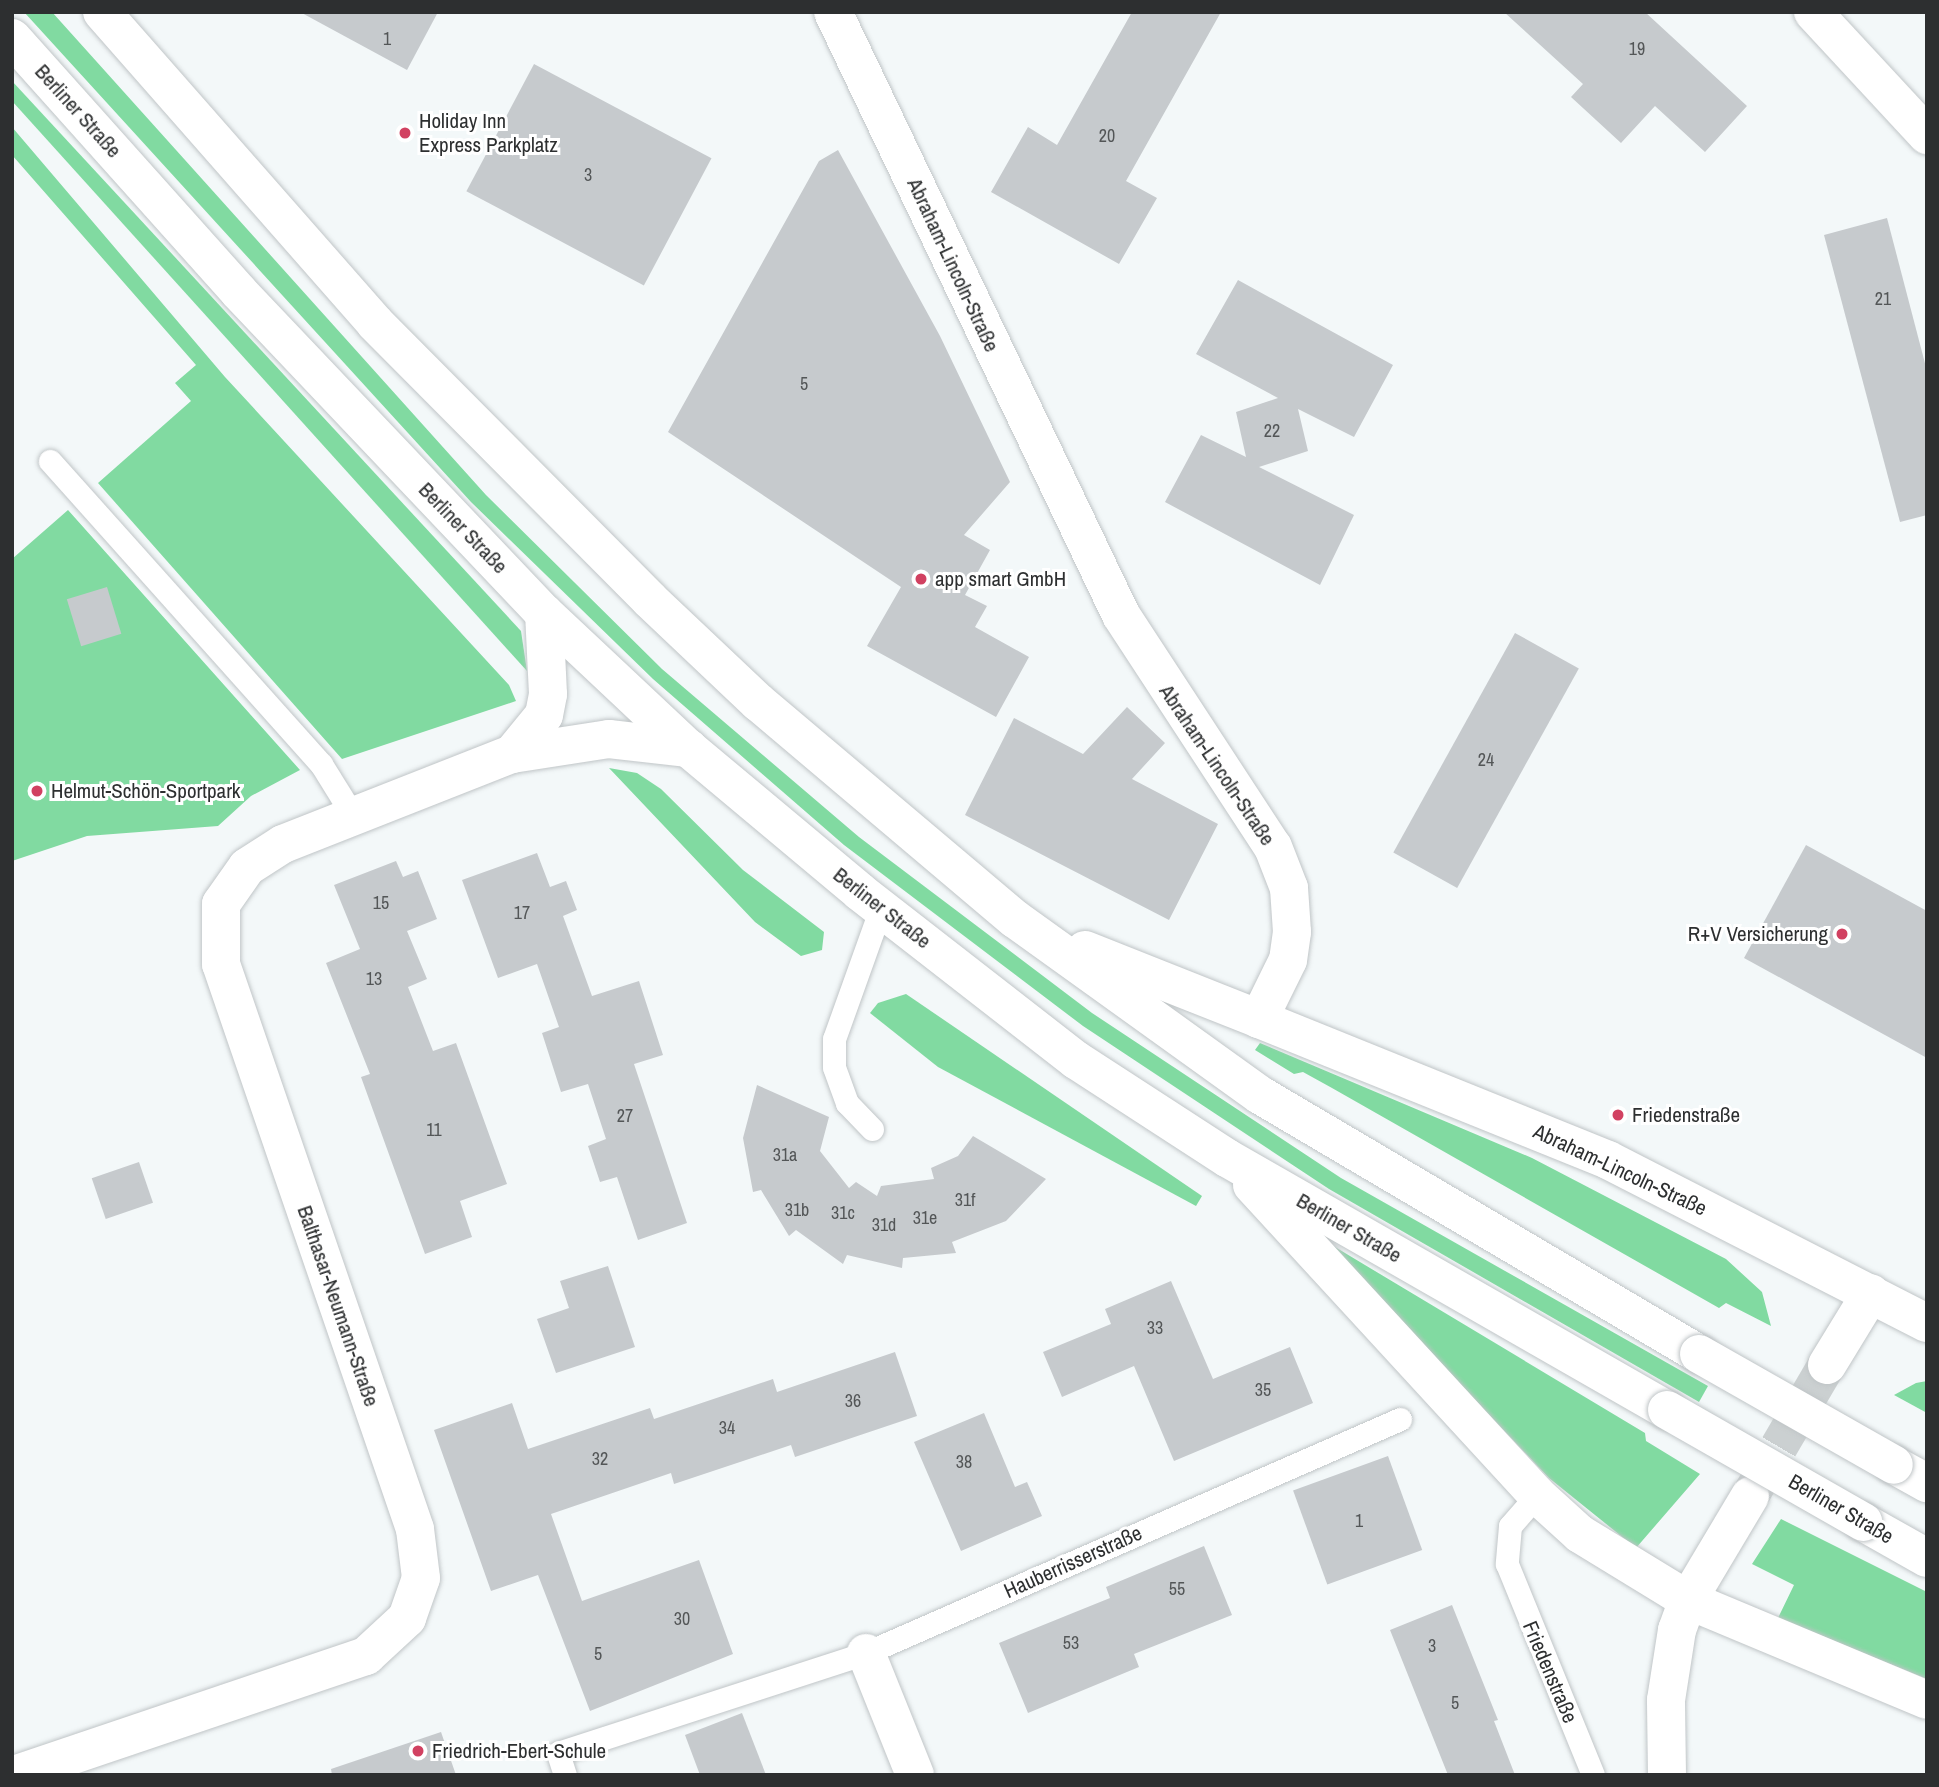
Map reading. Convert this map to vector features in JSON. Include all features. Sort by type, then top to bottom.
[{"type":"main road","points":[[102,12],[375,323],[650,600],[758,702],[1014,919],[1260,1095],[1699,1354],[1911,1474]]},
{"type":"main road","name":"Abraham-Lincoln-Straße","points":[[833,12],[1115,605],[1205,750],[1273,847],[1289,888],[1292,932],[1288,960],[1259,1019],[1608,1160],[1927,1323]]},
{"type":"main road","points":[[1813,12],[1927,135]]},
{"type":"main road","name":"Berliner Straße","points":[[12,38],[239,292],[544,613],[688,748],[881,908],[1076,1060],[1227,1158],[1927,1558]]},
{"type":"main road","points":[[512,754],[544,715],[550,674],[544,613]]},
{"type":"main road","name":"Balthasar-Neumann-Straße","points":[[14,1775],[366,1656],[394,1635],[416,1599],[421,1578],[415,1529],[221,964],[218,938],[221,904],[247,867],[283,844],[352,814],[512,754],[609,739],[688,748]]},
{"type":"main road","points":[[1014,919],[1259,1019]]},
{"type":"main road","points":[[1227,1158],[1536,1495],[1616,1561],[1688,1600],[1927,1700]]},
{"type":"main road","points":[[1827,1365],[1871,1293]]},
{"type":"main road","points":[[1667,1775],[1671,1651],[1688,1600],[1751,1496]]},
{"type":"main road","points":[[866,1653],[915,1775]]},
{"type":"lane","points":[[50,461],[321,764],[352,814]]},
{"type":"lane","points":[[872,1129],[847,1103],[834,1068],[834,1039],[881,908]]},
{"type":"lane","name":"Hauberrisserstraße","points":[[565,1775],[558,1753],[866,1653],[1400,1419]]},
{"type":"lane","name":"Friedenstraße","points":[[1536,1495],[1510,1526],[1507,1564],[1593,1775]]},
{"type":"green space","points":[[24,12],[52,12],[486,495],[662,669],[859,837],[1092,1013],[1341,1178],[1708,1386],[1699,1402],[1329,1189],[1083,1026],[844,845],[653,679],[471,502]]},
{"type":"green space","points":[[12,81],[521,631],[527,671],[12,101]]},
{"type":"green space","points":[[12,127],[225,377],[509,685],[516,701],[342,759],[98,483],[191,401],[175,383],[196,365],[12,155]]},
{"type":"green space","points":[[68,510],[300,770],[251,796],[218,826],[87,836],[12,861],[12,559]]},
{"type":"green space","points":[[609,768],[637,773],[661,789],[743,870],[824,932],[822,950],[801,956],[755,922]]},
{"type":"green space","points":[[906,994],[1202,1196],[1196,1206],[938,1067],[870,1013],[878,1003]]},
{"type":"green space","points":[[1260,1043],[1532,1158],[1726,1259],[1762,1292],[1771,1326],[1726,1303],[1719,1308],[1303,1072],[1294,1074],[1255,1050]]},
{"type":"green space","points":[[1325,1241],[1645,1433],[1646,1441],[1700,1474],[1636,1548],[1549,1478]]},
{"type":"green space","points":[[1927,1381],[1927,1413],[1894,1395],[1916,1383]]},
{"type":"green space","points":[[1781,1519],[1927,1592],[1927,1679],[1778,1618],[1794,1585],[1752,1564]]},
{"type":"building","points":[[300,12],[438,12],[407,70]]},
{"type":"building","points":[[1132,12],[1221,12],[1126,181],[1157,198],[1119,264],[991,192],[1028,127],[1057,145]]},
{"type":"building","points":[[1504,12],[1645,12],[1747,106],[1705,152],[1655,106],[1621,143],[1571,97],[1583,84]]},
{"type":"building","points":[[534,64],[711,158],[644,286],[466,191]]},
{"type":"building","points":[[838,150],[940,336],[1010,482],[964,535],[990,550],[965,595],[987,606],[975,627],[1029,657],[996,717],[867,646],[901,587],[668,432],[819,161]]},
{"type":"building","points":[[1887,218],[1927,371],[1927,515],[1900,522],[1824,235]]},
{"type":"building","points":[[1238,280],[1393,365],[1354,437],[1298,409],[1308,451],[1259,467],[1354,515],[1320,585],[1165,502],[1201,435],[1246,457],[1236,412],[1278,398],[1196,354]]},
{"type":"building","points":[[107,587],[121,634],[81,646],[67,599]]},
{"type":"building","points":[[1515,633],[1579,668],[1457,888],[1393,853]]},
{"type":"building","points":[[1127,707],[1165,743],[1132,779],[1218,824],[1169,920],[965,815],[1014,718],[1083,754]]},
{"type":"building","name":"R+V Versicherung","points":[[1806,845],[1927,911],[1927,1058],[1744,958]]},
{"type":"building","points":[[537,853],[550,887],[566,881],[577,910],[563,916],[592,996],[639,981],[663,1055],[634,1064],[687,1223],[638,1240],[617,1177],[600,1182],[588,1146],[606,1139],[588,1084],[561,1092],[542,1033],[559,1027],[537,964],[498,978],[462,880]]},
{"type":"building","points":[[396,861],[403,877],[418,871],[437,919],[407,931],[427,979],[408,987],[433,1051],[456,1043],[507,1184],[460,1201],[472,1237],[425,1254],[361,1077],[370,1074],[326,963],[360,949],[334,885]]},
{"type":"building","points":[[757,1085],[829,1117],[820,1151],[849,1188],[856,1182],[877,1196],[881,1186],[934,1179],[931,1168],[958,1156],[973,1136],[1046,1179],[1006,1221],[952,1242],[956,1253],[903,1258],[902,1268],[847,1255],[843,1264],[796,1230],[789,1236],[761,1190],[753,1192],[743,1138]]},
{"type":"building","points":[[139,1162],[153,1203],[106,1219],[92,1178]]},
{"type":"building","points":[[608,1266],[635,1347],[556,1373],[537,1319],[569,1308],[560,1281]]},
{"type":"building","points":[[1171,1281],[1213,1379],[1290,1347],[1313,1403],[1174,1461],[1134,1366],[1062,1397],[1043,1352],[1111,1324],[1105,1309]]},
{"type":"building","points":[[895,1352],[917,1416],[795,1457],[791,1445],[674,1484],[671,1473],[551,1514],[582,1601],[699,1560],[733,1654],[590,1711],[538,1575],[491,1591],[434,1430],[512,1403],[528,1449],[650,1408],[654,1419],[773,1379],[777,1392]]},
{"type":"building","points":[[984,1413],[1015,1487],[1027,1482],[1042,1516],[961,1551],[914,1442]]},
{"type":"building","points":[[1388,1456],[1422,1550],[1327,1585],[1293,1491]]},
{"type":"building","points":[[1204,1546],[1232,1615],[1134,1654],[1139,1667],[1028,1713],[999,1643],[1110,1598],[1106,1587]]},
{"type":"building","points":[[1452,1605],[1498,1720],[1494,1721],[1515,1775],[1448,1775],[1390,1630]]},
{"type":"building","points":[[742,1713],[766,1775],[700,1775],[685,1735]]},
{"type":"building","points":[[441,1732],[456,1775],[332,1775],[331,1769]]},
{"type":"tunnel","points":[[1750,1496],[1827,1365]]},
{"type":"place","name":"Holiday Inn Express Parkplatz","points":[[405,133]]},
{"type":"place","name":"app smart GmbH","points":[[921,579]]},
{"type":"place","name":"Helmut-Schön-Sportpark","points":[[37,791]]},
{"type":"place","name":"R+V Versicherung","points":[[1842,934]]},
{"type":"place","name":"Friedenstraße","points":[[1618,1115]]},
{"type":"place","name":"Friedrich-Ebert-Schule","points":[[418,1751]]}]
